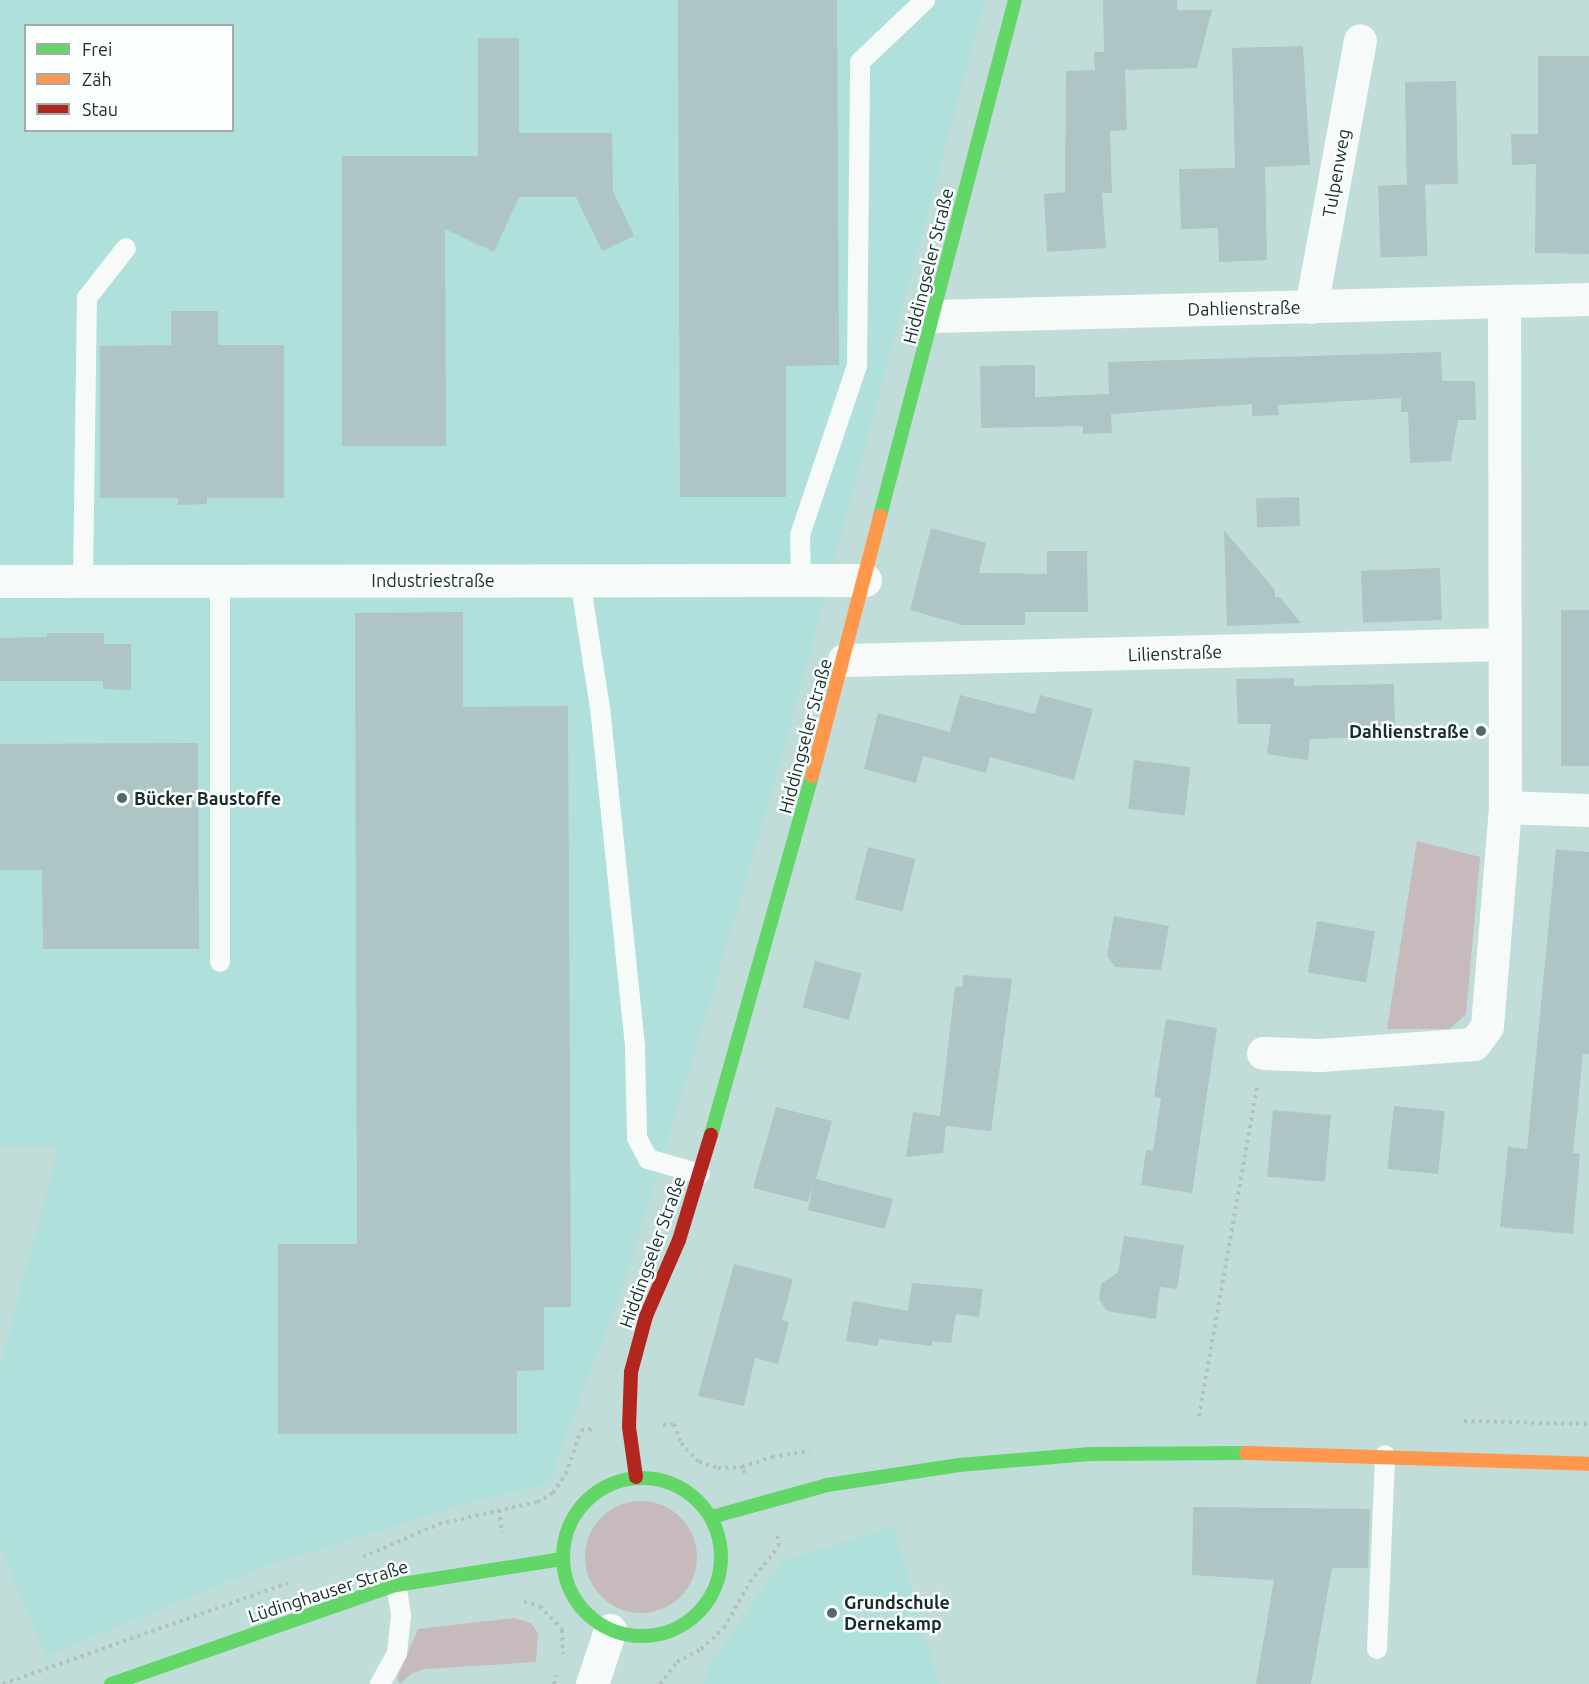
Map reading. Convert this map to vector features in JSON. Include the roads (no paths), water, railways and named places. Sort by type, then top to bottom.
[{"type":"street","name":"Hiddingseler Straße","points":[[636,1477],[629,1427],[631,1372],[643,1327],[679,1240],[700,1174],[844,660],[1015,0]]},
{"type":"street","name":"Tulpenweg","points":[[1311,307],[1360,40]]},
{"type":"street","name":"Dahlienstraße","points":[[934,316],[1589,299]]},
{"type":"street","points":[[1263,1053],[1320,1054],[1474,1044],[1487,1026],[1505,807],[1504,302]]},
{"type":"street","name":"Industriestraße","points":[[0,581],[866,580]]},
{"type":"street","name":"Lilienstraße","points":[[844,660],[1505,644]]},
{"type":"street","points":[[1505,807],[1589,810]]},
{"type":"street","points":[[712,1517],[827,1485],[948,1467],[1090,1454],[1385,1455],[1589,1464]]},
{"type":"street","points":[[636,1477],[666,1480],[693,1494],[712,1517],[722,1549],[719,1581],[702,1610],[675,1630],[643,1637],[610,1630],[579,1605],[568,1588],[562,1559],[567,1529],[583,1503],[607,1485],[636,1477]]},
{"type":"street","name":"Lüdinghauser Straße","points":[[111,1684],[396,1585],[562,1559]]},
{"type":"street","points":[[592,1684],[610,1630]]},
{"type":"lane","points":[[801,579],[800,535],[857,366],[860,62],[925,0]]},
{"type":"lane","points":[[83,581],[87,298],[126,248]]},
{"type":"lane","points":[[580,580],[600,707],[635,1048],[637,1137],[648,1159],[700,1174]]},
{"type":"lane","points":[[220,581],[220,962]]},
{"type":"lane","points":[[1377,1649],[1385,1455]]},
{"type":"lane","points":[[380,1684],[397,1653],[401,1614],[396,1585]]},
{"type":"place","name":"Dahlienstraße","points":[[1481,731]]},
{"type":"place","name":"Bücker Baustoffe","points":[[122,798]]},
{"type":"place","name":"Grundschule Dernekamp","points":[[832,1613]]}]
